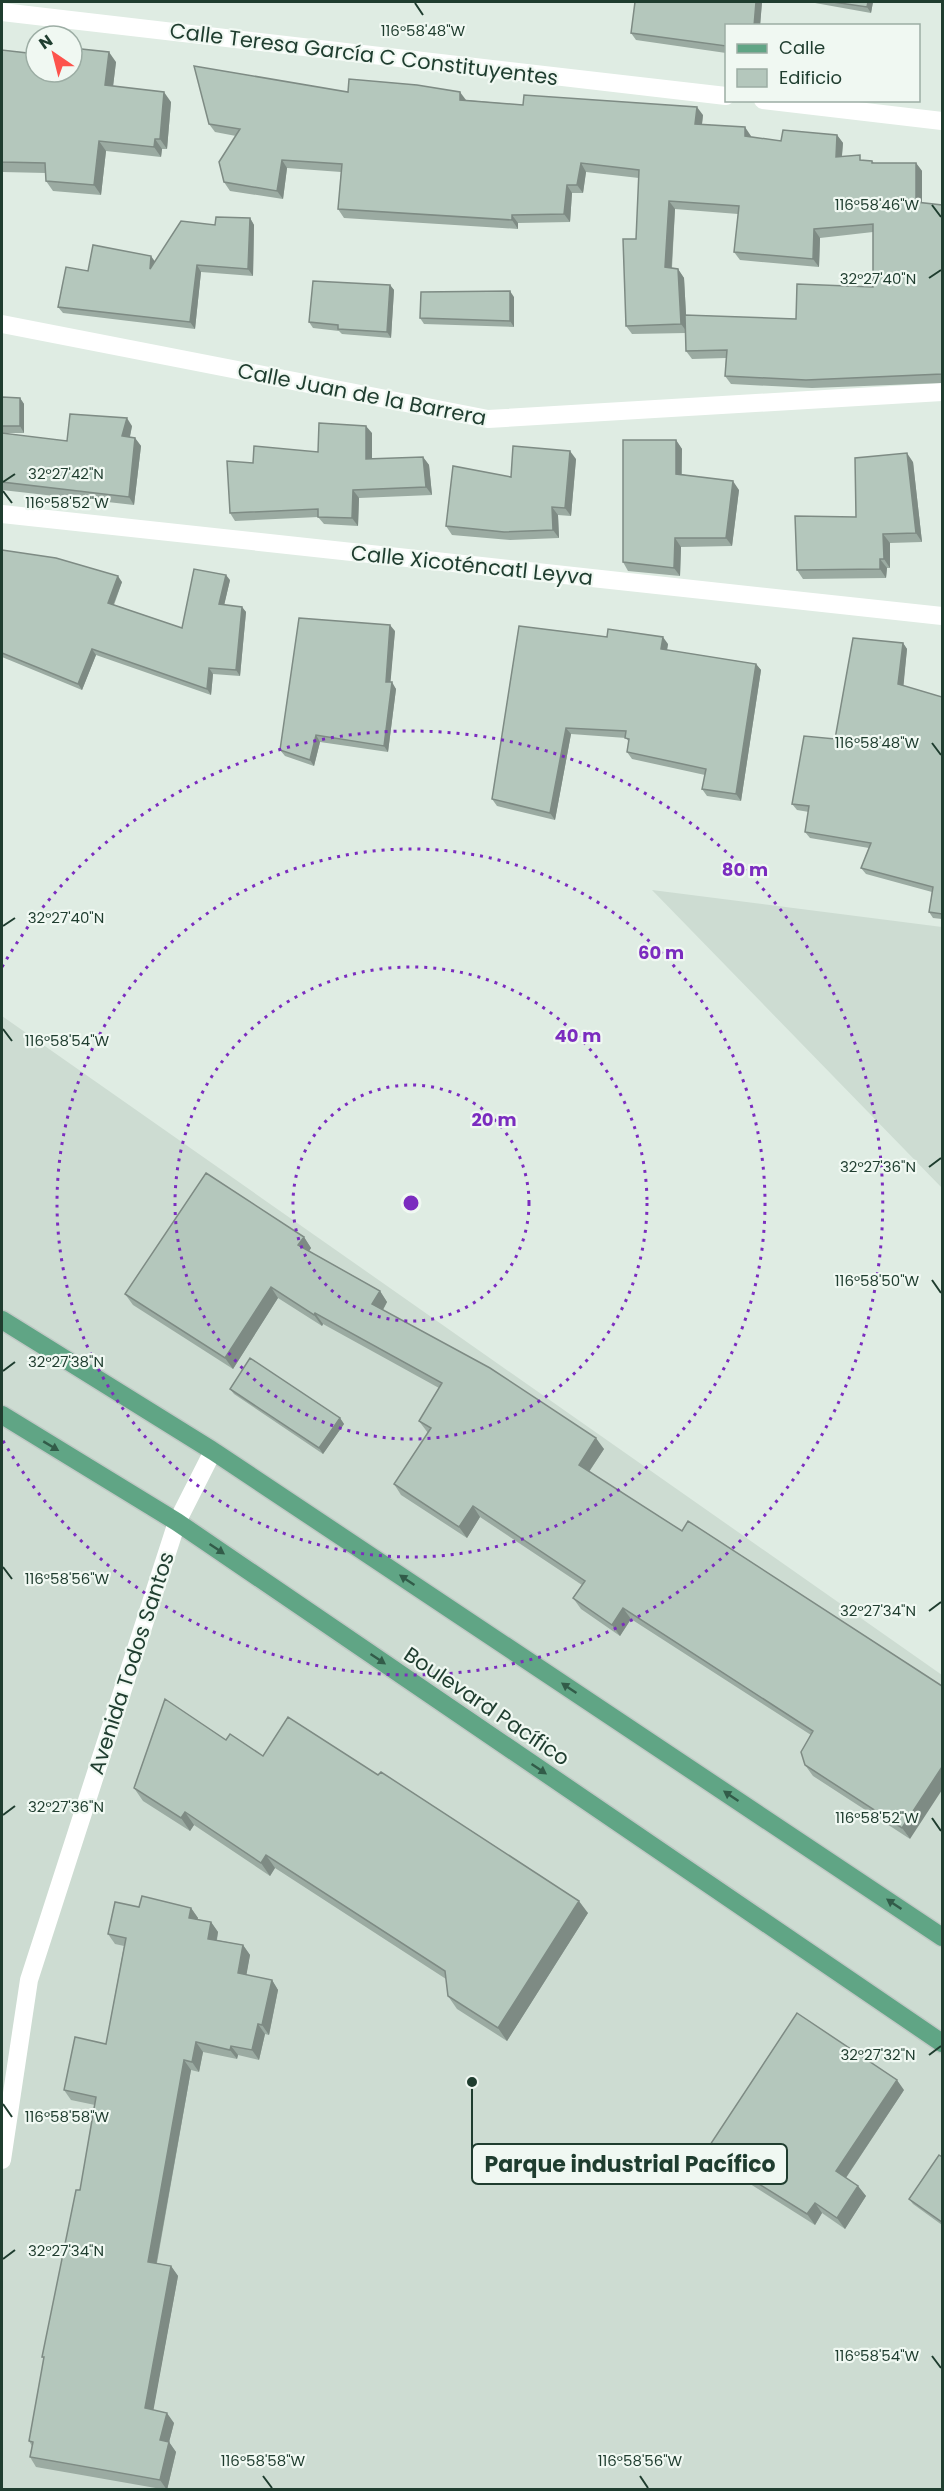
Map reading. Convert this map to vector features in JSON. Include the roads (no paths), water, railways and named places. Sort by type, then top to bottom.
[{"type":"main road","points":[[2,1320],[213,1451],[942,1937]]},
{"type":"main road","name":"Boulevard Pacífico","points":[[2,1415],[177,1522],[942,2043]]},
{"type":"street","name":"Calle Teresa García C Constituyentes","points":[[2,12],[725,96]]},
{"type":"street","points":[[779,102],[942,122]]},
{"type":"street","name":"Calle Juan de la Barrera","points":[[2,324],[488,419],[942,392]]},
{"type":"street","name":"Calle Xicoténcatl Leyva","points":[[2,514],[942,616]]},
{"type":"street","name":"Avenida Todos Santos","points":[[2,2160],[29,1980],[177,1522],[213,1451]]},
{"type":"place","name":"Parque industrial Pacífico","points":[[472,2082]]}]
